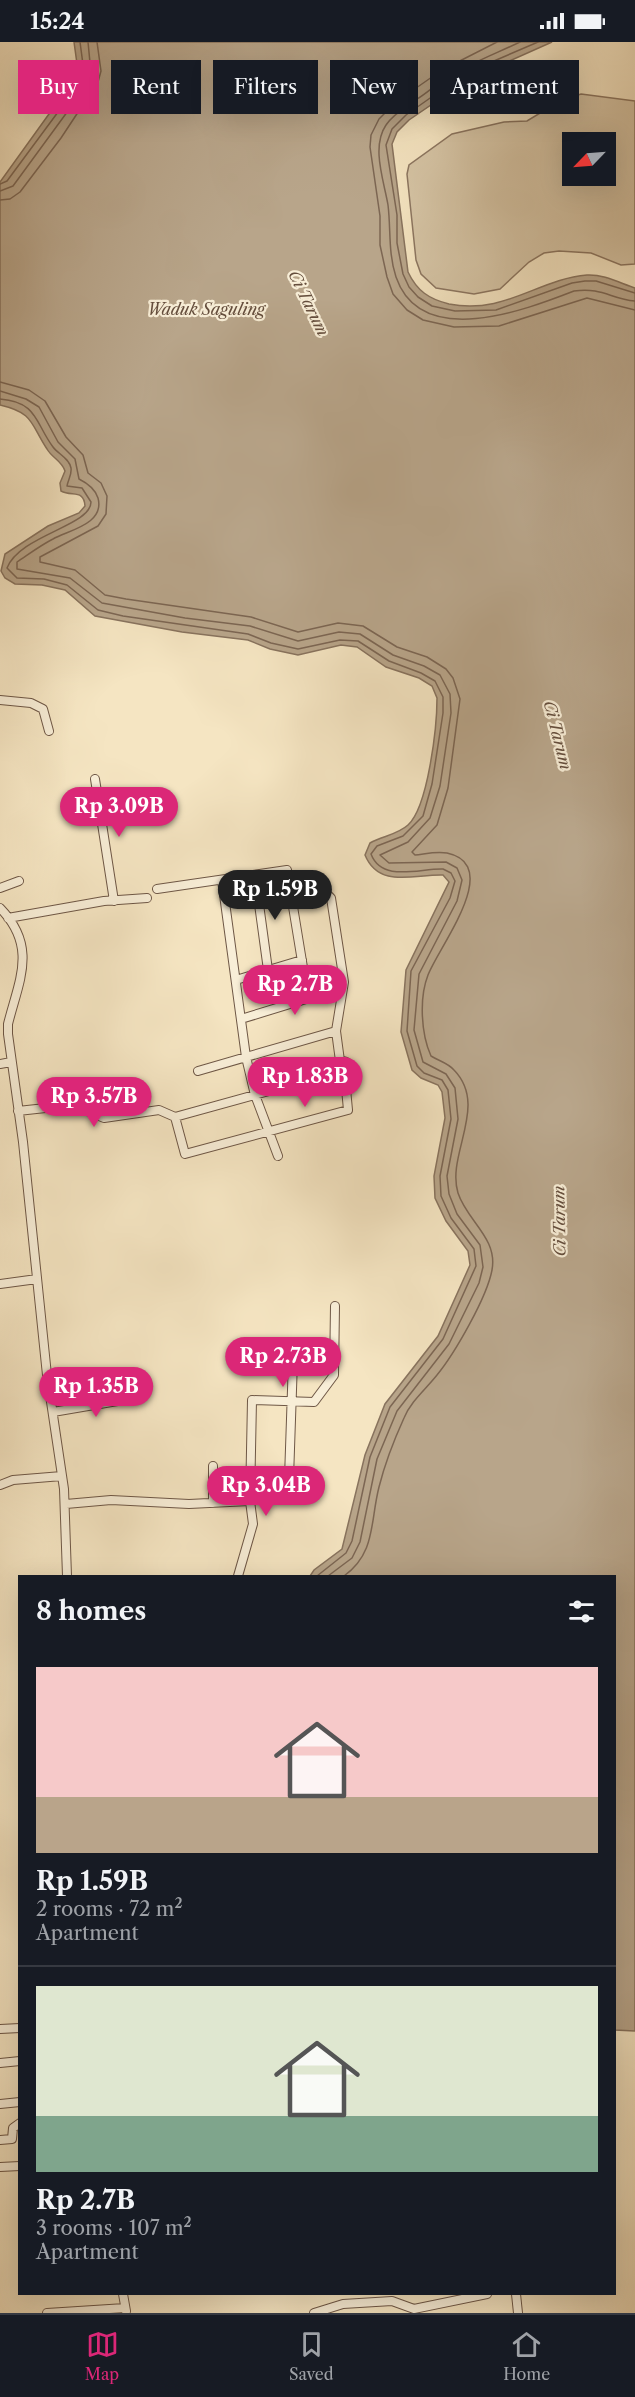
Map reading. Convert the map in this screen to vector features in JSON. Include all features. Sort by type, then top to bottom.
[{"type":"street","points":[[0,700],[31,703],[42,709],[49,731]]},
{"type":"street","points":[[95,779],[114,900]]},
{"type":"street","points":[[157,890],[287,870],[308,998]]},
{"type":"street","points":[[255,875],[268,970]]},
{"type":"street","points":[[222,880],[246,1057],[255,1095],[278,1156]]},
{"type":"street","points":[[0,888],[19,881]]},
{"type":"street","points":[[292,901],[328,895],[331,898],[344,982],[336,1031],[340,1061]]},
{"type":"street","points":[[8,918],[114,900],[147,898]]},
{"type":"street","points":[[0,908],[8,918],[22,947],[24,966],[8,1024],[53,1412],[66,1504],[67,1575]]},
{"type":"street","points":[[236,980],[302,960]]},
{"type":"street","points":[[241,1019],[342,988]]},
{"type":"street","points":[[198,1071],[336,1031]]},
{"type":"street","points":[[334,1073],[334,1067],[340,1061]]},
{"type":"street","points":[[175,1117],[185,1154],[348,1110],[345,1078],[351,1069],[349,1064],[340,1061]]},
{"type":"street","points":[[0,1064],[11,1062]]},
{"type":"street","points":[[18,1111],[73,1105],[104,1118],[159,1110],[175,1117],[334,1073],[345,1078]]},
{"type":"street","points":[[0,1284],[37,1279]]},
{"type":"street","points":[[238,1575],[252,1527],[250,1501],[252,1400],[314,1402],[334,1375],[335,1306]]},
{"type":"street","points":[[289,1478],[293,1360]]},
{"type":"street","points":[[53,1412],[135,1398]]},
{"type":"street","points":[[213,1466],[213,1503]]},
{"type":"street","points":[[0,1485],[13,1480],[62,1476]]},
{"type":"street","points":[[66,1504],[111,1500],[213,1503],[250,1501]]},
{"type":"street","points":[[0,2029],[18,2028]]},
{"type":"street","points":[[0,2063],[18,2061]]},
{"type":"street","points":[[0,2104],[18,2102]]},
{"type":"street","points":[[0,2140],[13,2138],[12,2128],[18,2124]]},
{"type":"street","points":[[0,2167],[18,2166]]},
{"type":"street","points":[[47,2313],[126,2310],[123,2295]]},
{"type":"street","points":[[314,2313],[343,2304],[392,2301],[414,2309],[482,2295]]},
{"type":"street","points":[[516,2295],[519,2313]]},
{"type":"shaded area","points":[[581,94],[635,101],[635,264],[621,265],[591,253],[559,251],[544,253],[529,262],[500,289],[474,294],[436,288],[421,274],[416,260],[407,174],[409,165],[452,134],[504,122],[527,121],[539,114],[579,114],[579,95]]},
{"type":"water","name":"Waduk Saguling","points":[[74,42],[552,42],[512,60],[430,60],[430,106],[418,114],[418,60],[330,60],[330,114],[418,114],[397,132],[392,144],[408,272],[415,284],[435,300],[469,306],[487,305],[569,278],[587,275],[605,277],[635,288],[635,2031],[616,2030],[616,1575],[311,1575],[342,1549],[365,1455],[385,1404],[438,1336],[470,1265],[468,1251],[446,1221],[435,1198],[434,1176],[445,1118],[442,1092],[438,1085],[421,1078],[412,1070],[401,1032],[406,970],[449,882],[443,875],[388,876],[371,866],[365,855],[370,843],[399,831],[415,816],[430,766],[437,698],[432,686],[419,678],[386,667],[357,647],[341,645],[298,655],[270,649],[248,640],[182,632],[95,616],[65,590],[42,585],[15,584],[5,578],[1,571],[5,554],[48,526],[79,513],[85,506],[80,495],[61,491],[60,483],[64,468],[49,452],[30,420],[11,408],[0,405],[0,182],[49,114],[99,114],[99,60],[76,60]]},
{"type":"water label","name":"Ci Tarum","points":[[309,303]]},
{"type":"water label","name":"Ci Tarum","points":[[558,735]]},
{"type":"water label","name":"Ci Tarum","points":[[559,1221]]}]
